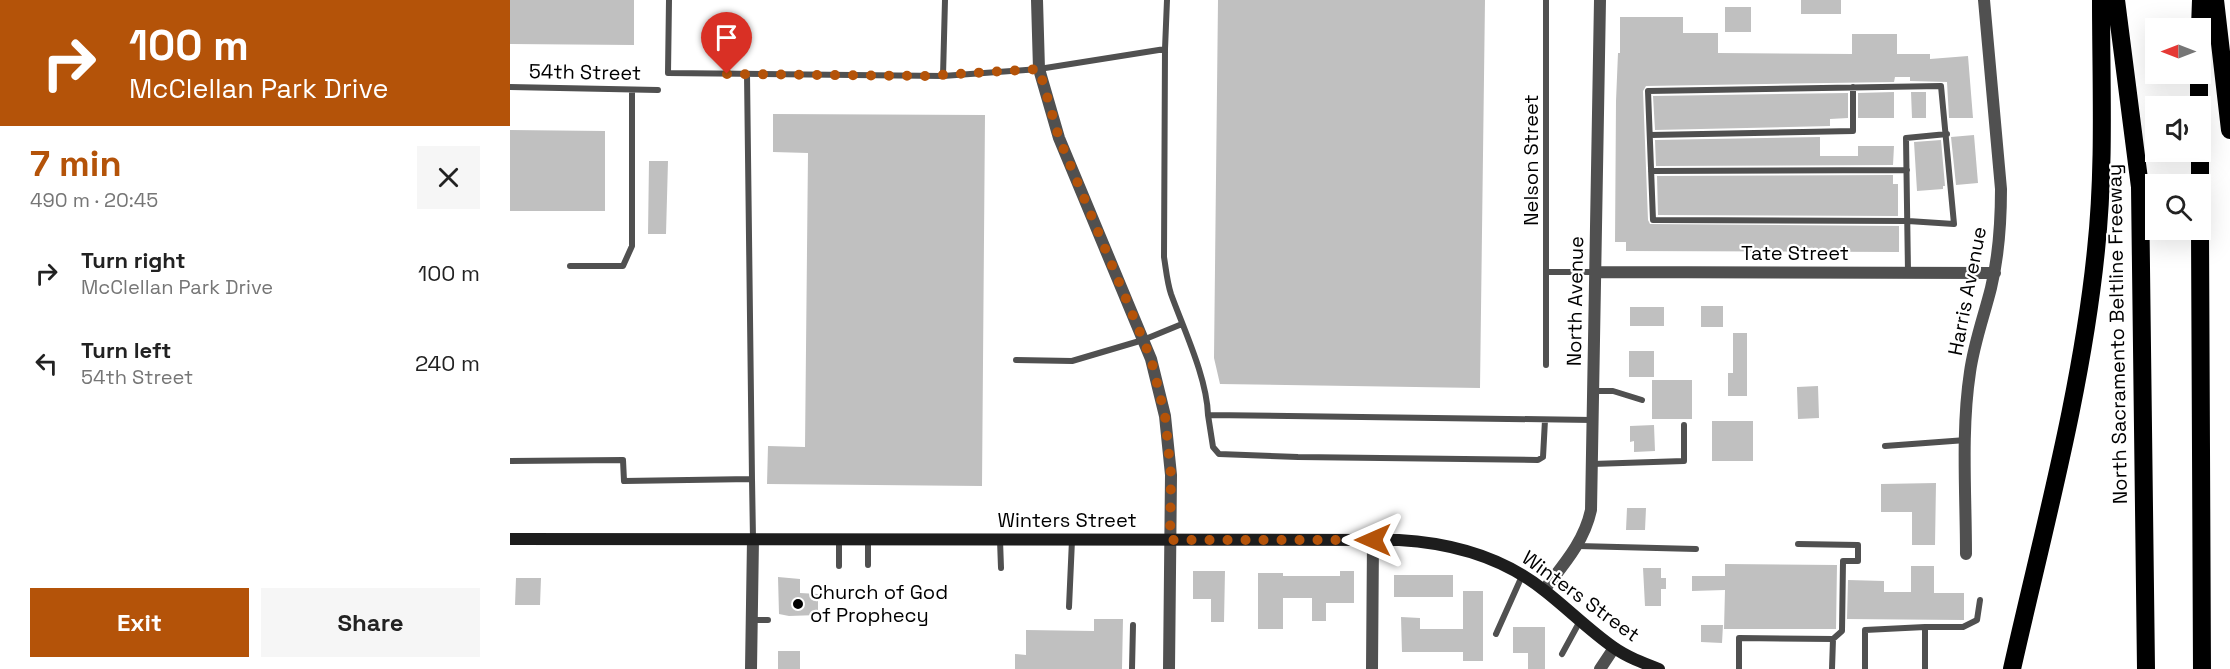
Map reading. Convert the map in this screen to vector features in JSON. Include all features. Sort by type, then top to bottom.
[{"type":"highway","points":[[2012,669],[2082,353],[2096,249],[2102,156],[2101,0]]},
{"type":"highway","name":"North Sacramento Beltline Freeway","points":[[2116,0],[2140,187],[2145,669]]},
{"type":"highway","points":[[2200,18],[2201,0]]},
{"type":"highway","points":[[2215,0],[2230,130]]},
{"type":"highway","points":[[2200,240],[2202,669]]},
{"type":"main road","name":"Winters Street","points":[[510,539],[1373,540],[1427,542],[1448,545],[1498,562],[1522,575],[1544,590],[1614,648],[1659,669]]},
{"type":"street","points":[[1037,0],[1039,69],[1059,138],[1151,359],[1165,416],[1171,475],[1169,669]]},
{"type":"street","name":"North Avenue","points":[[1544,590],[1577,546],[1587,526],[1591,510],[1600,0]]},
{"type":"street","name":"Harris Avenue","points":[[1966,554],[1966,440],[1970,373],[1974,349],[1995,273],[1999,248],[2001,189],[1984,0]]},
{"type":"street","name":"Tate Street","points":[[1596,272],[1995,273]]},
{"type":"street","points":[[751,669],[753,539]]},
{"type":"street","points":[[1372,669],[1373,540]]},
{"type":"street","points":[[1600,669],[1614,648]]},
{"type":"lane","name":"54th Street","points":[[669,0],[668,73],[944,76],[1039,69],[1165,49]]},
{"type":"lane","points":[[944,76],[945,0]]},
{"type":"lane","points":[[1167,0],[1164,257],[1170,291],[1200,378],[1213,447],[1220,454],[1538,460],[1544,457],[1545,420]]},
{"type":"lane","name":"Nelson Street","points":[[1546,0],[1546,365]]},
{"type":"lane","points":[[747,74],[753,539]]},
{"type":"lane","points":[[1941,86],[1947,134],[1954,224],[1908,221],[1653,220],[1648,91],[1941,86]]},
{"type":"lane","name":"54th Street","points":[[510,87],[658,90]]},
{"type":"lane","points":[[1650,135],[1853,131],[1852,87]]},
{"type":"lane","points":[[570,266],[623,267],[632,246],[632,90]]},
{"type":"lane","points":[[1908,272],[1906,138],[1947,134]]},
{"type":"lane","points":[[1651,171],[1907,170]]},
{"type":"lane","points":[[1547,272],[1596,272]]},
{"type":"lane","points":[[1016,360],[1072,361],[1143,340],[1182,324]]},
{"type":"lane","points":[[1593,391],[1613,391],[1642,400]]},
{"type":"lane","points":[[1208,415],[1593,420]]},
{"type":"lane","points":[[1592,464],[1684,461],[1684,425]]},
{"type":"lane","points":[[1885,446],[1966,440]]},
{"type":"lane","points":[[510,461],[623,460],[624,481],[752,479]]},
{"type":"lane","points":[[839,539],[839,566]]},
{"type":"lane","points":[[868,539],[868,565]]},
{"type":"lane","points":[[1000,540],[1000,568]]},
{"type":"lane","points":[[1069,608],[1072,540]]},
{"type":"lane","points":[[1738,669],[1738,638],[1833,639],[1842,631],[1843,561],[1858,561],[1858,545],[1798,544]]},
{"type":"lane","points":[[1577,546],[1696,549]]},
{"type":"lane","points":[[1496,634],[1522,575]]},
{"type":"lane","points":[[1865,669],[1865,630],[1963,627],[1977,620],[1980,600]]},
{"type":"lane","points":[[752,620],[768,620]]},
{"type":"lane","points":[[1562,654],[1580,621]]},
{"type":"lane","points":[[1132,669],[1133,625]]},
{"type":"lane","points":[[1925,627],[1925,669]]},
{"type":"lane","points":[[1832,669],[1833,639]]},
{"type":"building","points":[[510,0],[634,0],[634,45],[510,44]]},
{"type":"building","points":[[1218,0],[1485,0],[1480,388],[1220,384],[1214,358]]},
{"type":"building","points":[[1801,0],[1841,0],[1841,14],[1801,14]]},
{"type":"building","points":[[1725,7],[1751,7],[1751,32],[1725,32]]},
{"type":"building","points":[[1620,17],[1683,17],[1683,33],[1718,33],[1718,53],[1852,54],[1852,34],[1897,34],[1897,54],[1930,54],[1930,59],[1968,56],[1973,118],[1949,118],[1947,82],[1910,81],[1910,77],[1895,77],[1894,82],[1646,86],[1643,91],[1650,224],[1899,226],[1899,252],[1626,251],[1626,242],[1615,242],[1616,101]]},
{"type":"building","points":[[1894,92],[1894,118],[1858,118],[1858,93]]},
{"type":"building","points":[[1911,92],[1926,92],[1926,118],[1912,118]]},
{"type":"building","points":[[1848,93],[1848,118],[1830,119],[1830,126],[1655,130],[1653,96]]},
{"type":"building","points":[[773,114],[985,115],[982,486],[767,484],[768,446],[805,447],[808,153],[773,152]]},
{"type":"building","points":[[510,130],[605,131],[605,211],[510,211]]},
{"type":"building","points":[[1974,135],[1978,183],[1956,185],[1951,137]]},
{"type":"building","points":[[1820,137],[1820,156],[1858,156],[1858,146],[1894,146],[1893,165],[1656,166],[1655,140]]},
{"type":"building","points":[[1941,140],[1945,186],[1943,189],[1917,191],[1914,142]]},
{"type":"building","points":[[649,161],[668,161],[666,234],[648,234]]},
{"type":"building","points":[[1893,175],[1893,184],[1898,184],[1898,216],[1658,215],[1657,176]]},
{"type":"building","points":[[1701,306],[1723,306],[1723,327],[1701,327]]},
{"type":"building","points":[[1630,307],[1664,307],[1664,326],[1630,326]]},
{"type":"building","points":[[1733,333],[1747,333],[1747,396],[1728,396],[1728,373],[1733,373]]},
{"type":"building","points":[[1629,351],[1654,351],[1654,377],[1629,377]]},
{"type":"building","points":[[1652,380],[1692,380],[1692,419],[1652,419]]},
{"type":"building","points":[[1818,386],[1819,418],[1798,419],[1797,387]]},
{"type":"building","points":[[1712,421],[1753,421],[1753,461],[1712,461]]},
{"type":"building","points":[[1654,425],[1655,451],[1634,452],[1634,441],[1630,442],[1630,426]]},
{"type":"building","points":[[1936,483],[1935,545],[1912,545],[1912,512],[1881,512],[1881,484]]},
{"type":"building","points":[[1627,508],[1646,508],[1645,530],[1626,530]]},
{"type":"building","points":[[1725,564],[1837,565],[1836,629],[1724,629],[1725,590],[1692,591],[1692,576],[1725,576]]},
{"type":"building","points":[[1911,566],[1934,566],[1934,593],[1964,593],[1964,620],[1847,619],[1848,580],[1884,581],[1884,592],[1911,592]]},
{"type":"building","points":[[1643,568],[1661,568],[1661,578],[1666,578],[1666,589],[1661,589],[1661,606],[1645,606]]},
{"type":"building","points":[[1193,571],[1225,571],[1224,622],[1211,622],[1211,599],[1193,599]]},
{"type":"building","points":[[1340,571],[1354,571],[1354,603],[1326,603],[1326,621],[1312,621],[1312,598],[1283,598],[1283,629],[1258,629],[1258,573],[1283,573],[1283,576],[1340,576]]},
{"type":"building","points":[[1394,575],[1453,575],[1453,597],[1394,597]]},
{"type":"building","name":"Church of God of Prophecy","points":[[778,577],[800,579],[800,593],[818,594],[818,615],[779,614]]},
{"type":"building","points":[[516,578],[541,578],[540,605],[515,605]]},
{"type":"building","points":[[1463,591],[1483,591],[1483,661],[1463,661],[1463,652],[1402,652],[1401,617],[1420,618],[1420,629],[1463,629]]},
{"type":"building","points":[[1094,619],[1123,619],[1122,669],[1015,669],[1015,654],[1026,655],[1026,630],[1094,631]]},
{"type":"building","points":[[1701,625],[1723,625],[1722,643],[1701,642]]},
{"type":"building","points":[[1513,627],[1545,627],[1545,669],[1528,669],[1528,653],[1513,653]]},
{"type":"building","points":[[778,651],[800,651],[800,669],[778,669]]},
{"type":"place","name":"Church of God of Prophecy","points":[[798,604]]},
{"type":"route","points":[[727,74],[944,76],[1039,69],[1059,138],[1151,359],[1165,416],[1171,475],[1170,540],[1373,540]]}]
